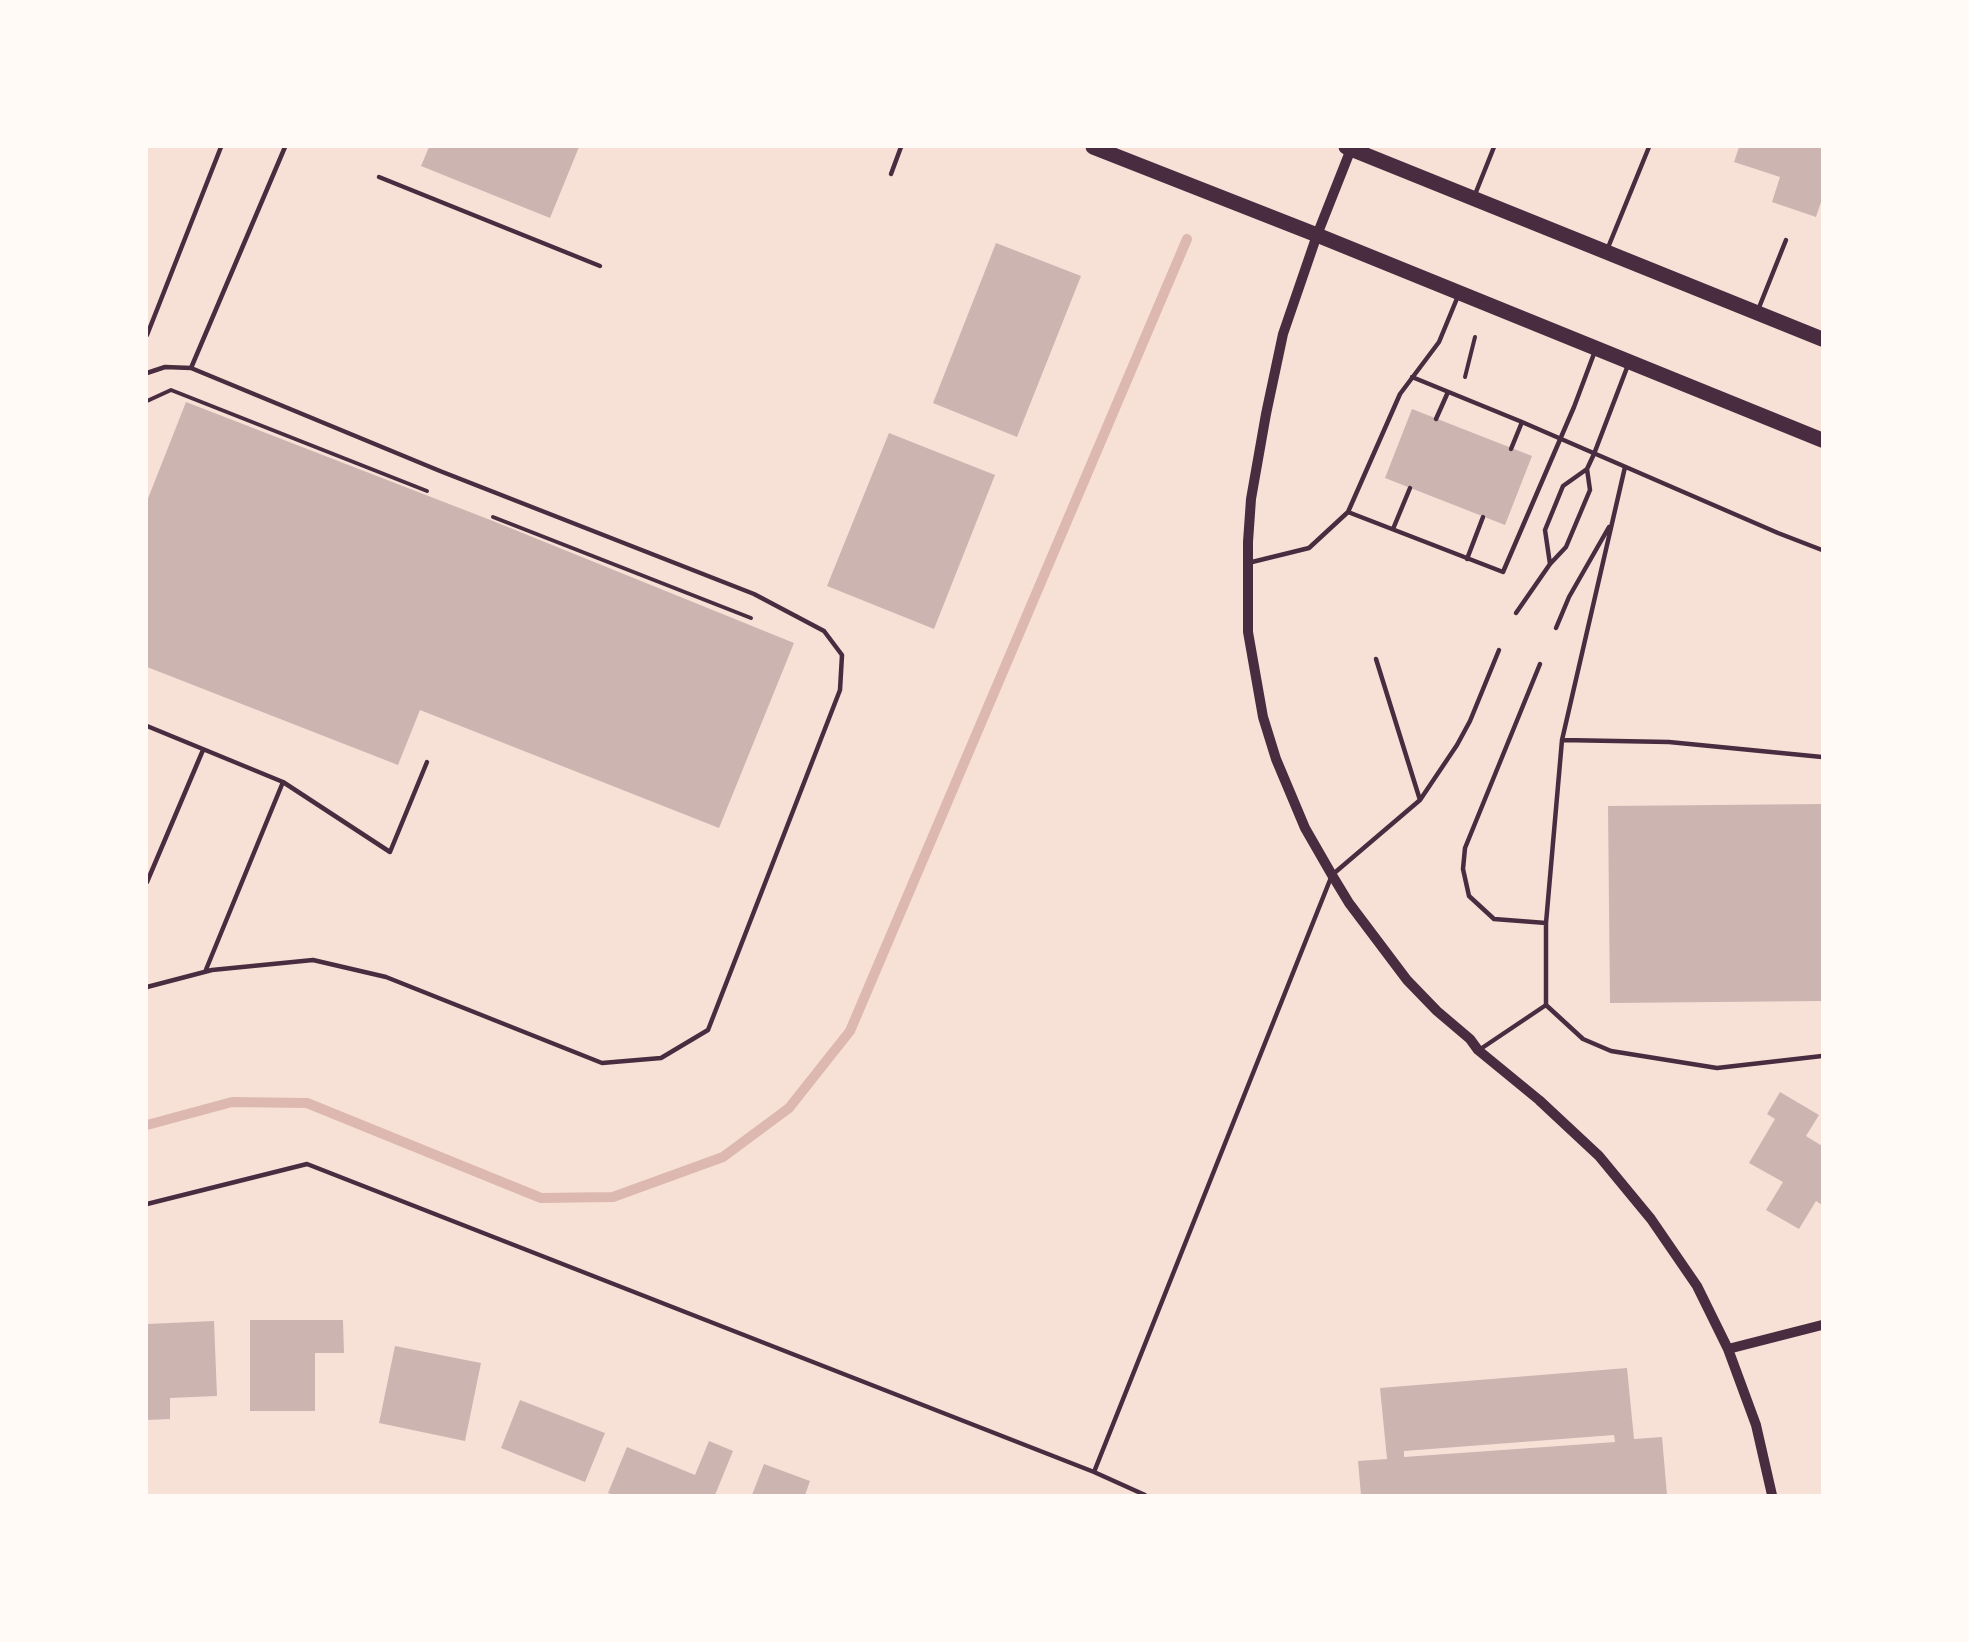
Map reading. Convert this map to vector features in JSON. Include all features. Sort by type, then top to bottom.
[{"type":"main road","points":[[1093,147],[1317,235],[1822,440]]},
{"type":"main road","points":[[1348,148],[1822,339]]},
{"type":"street","points":[[1348,148],[1283,334],[1251,499],[1248,632],[1263,717],[1276,759],[1305,828],[1348,903],[1407,980],[1437,1011],[1470,1039],[1478,1050],[1539,1100],[1599,1156],[1652,1219],[1697,1286],[1728,1349],[1756,1425],[1772,1495]]},
{"type":"street","points":[[1728,1349],[1822,1325]]},
{"type":"lane","points":[[147,334],[221,147]]},
{"type":"lane","points":[[191,368],[285,147]]},
{"type":"lane","points":[[891,174],[901,147]]},
{"type":"lane","points":[[1473,199],[1494,147]]},
{"type":"lane","points":[[1606,252],[1649,147]]},
{"type":"lane","points":[[379,177],[600,266]]},
{"type":"lane","points":[[1757,312],[1786,240]]},
{"type":"lane","points":[[1248,563],[1309,548],[1348,512],[1400,394],[1439,342],[1459,293]]},
{"type":"lane","points":[[1348,512],[1503,572],[1596,348]]},
{"type":"lane","points":[[1550,564],[1545,530],[1563,486],[1587,469],[1629,363]]},
{"type":"lane","points":[[147,373],[165,367],[191,368],[440,471],[754,594],[824,631],[842,655],[840,690],[708,1030],[661,1058],[602,1063],[386,977],[313,960],[205,972],[147,987]]},
{"type":"lane","points":[[1412,377],[1822,550]]},
{"type":"lane","points":[[1436,419],[1448,392]]},
{"type":"lane","points":[[1511,449],[1522,422]]},
{"type":"lane","points":[[1624,467],[1563,740],[1546,923],[1546,1005],[1583,1040],[1611,1052],[1717,1068],[1822,1056]]},
{"type":"lane","points":[[1516,613],[1550,564],[1566,546],[1590,490],[1587,469]]},
{"type":"lane","points":[[1393,529],[1410,488]]},
{"type":"lane","points":[[1467,559],[1484,517]]},
{"type":"lane","points":[[1556,628],[1569,597],[1612,520]]},
{"type":"lane","points":[[1094,1472],[1332,875],[1420,800],[1465,729],[1499,650]]},
{"type":"lane","points":[[1376,659],[1420,800]]},
{"type":"lane","points":[[1540,664],[1465,848],[1463,869],[1469,896],[1494,919],[1546,923]]},
{"type":"lane","points":[[147,726],[283,782],[390,852],[427,762]]},
{"type":"lane","points":[[1563,740],[1669,742],[1822,757]]},
{"type":"lane","points":[[147,882],[203,750]]},
{"type":"lane","points":[[205,972],[283,782]]},
{"type":"lane","points":[[1478,1050],[1546,1005]]},
{"type":"lane","points":[[147,1204],[308,1164],[1094,1472],[1145,1495]]},
{"type":"path","points":[[147,401],[171,390],[436,494]]},
{"type":"path","points":[[492,516],[758,621]]},
{"type":"building","points":[[429,147],[579,147],[550,218],[421,166]]},
{"type":"building","points":[[1739,147],[1822,147],[1822,199],[1816,217],[1772,202],[1780,177],[1734,162]]},
{"type":"building","points":[[996,243],[1081,276],[1017,437],[933,403]]},
{"type":"building","points":[[186,402],[493,521],[794,643],[719,828],[420,710],[398,765],[147,667],[147,501]]},
{"type":"building","points":[[1412,409],[1532,456],[1505,525],[1385,478]]},
{"type":"building","points":[[889,433],[995,475],[934,629],[827,586]]},
{"type":"building","points":[[1822,804],[1822,1001],[1610,1003],[1608,806]]},
{"type":"building","points":[[1780,1092],[1819,1115],[1806,1136],[1822,1146],[1822,1205],[1816,1201],[1799,1229],[1766,1210],[1783,1182],[1749,1163],[1775,1119],[1767,1114]]},
{"type":"building","points":[[250,1320],[343,1320],[344,1353],[315,1353],[315,1411],[250,1411]]},
{"type":"building","points":[[214,1321],[217,1396],[170,1398],[170,1419],[147,1420],[147,1324]]},
{"type":"building","points":[[395,1346],[481,1363],[465,1441],[379,1423]]},
{"type":"building","points":[[1627,1368],[1634,1439],[1662,1437],[1667,1495],[1361,1495],[1358,1461],[1387,1459],[1380,1388]],"holes":[[[1614,1435],[1615,1442],[1404,1457],[1404,1451]]]},
{"type":"building","points":[[520,1400],[605,1433],[585,1482],[501,1448]]},
{"type":"building","points":[[709,1441],[733,1451],[715,1495],[614,1495],[608,1493],[627,1447],[695,1475]]},
{"type":"building","points":[[764,1464],[810,1481],[805,1495],[752,1495]]},
{"type":"waterway","points":[[147,1125],[232,1102],[307,1103],[541,1198],[613,1197],[723,1157],[789,1108],[850,1031],[1187,239]]}]
